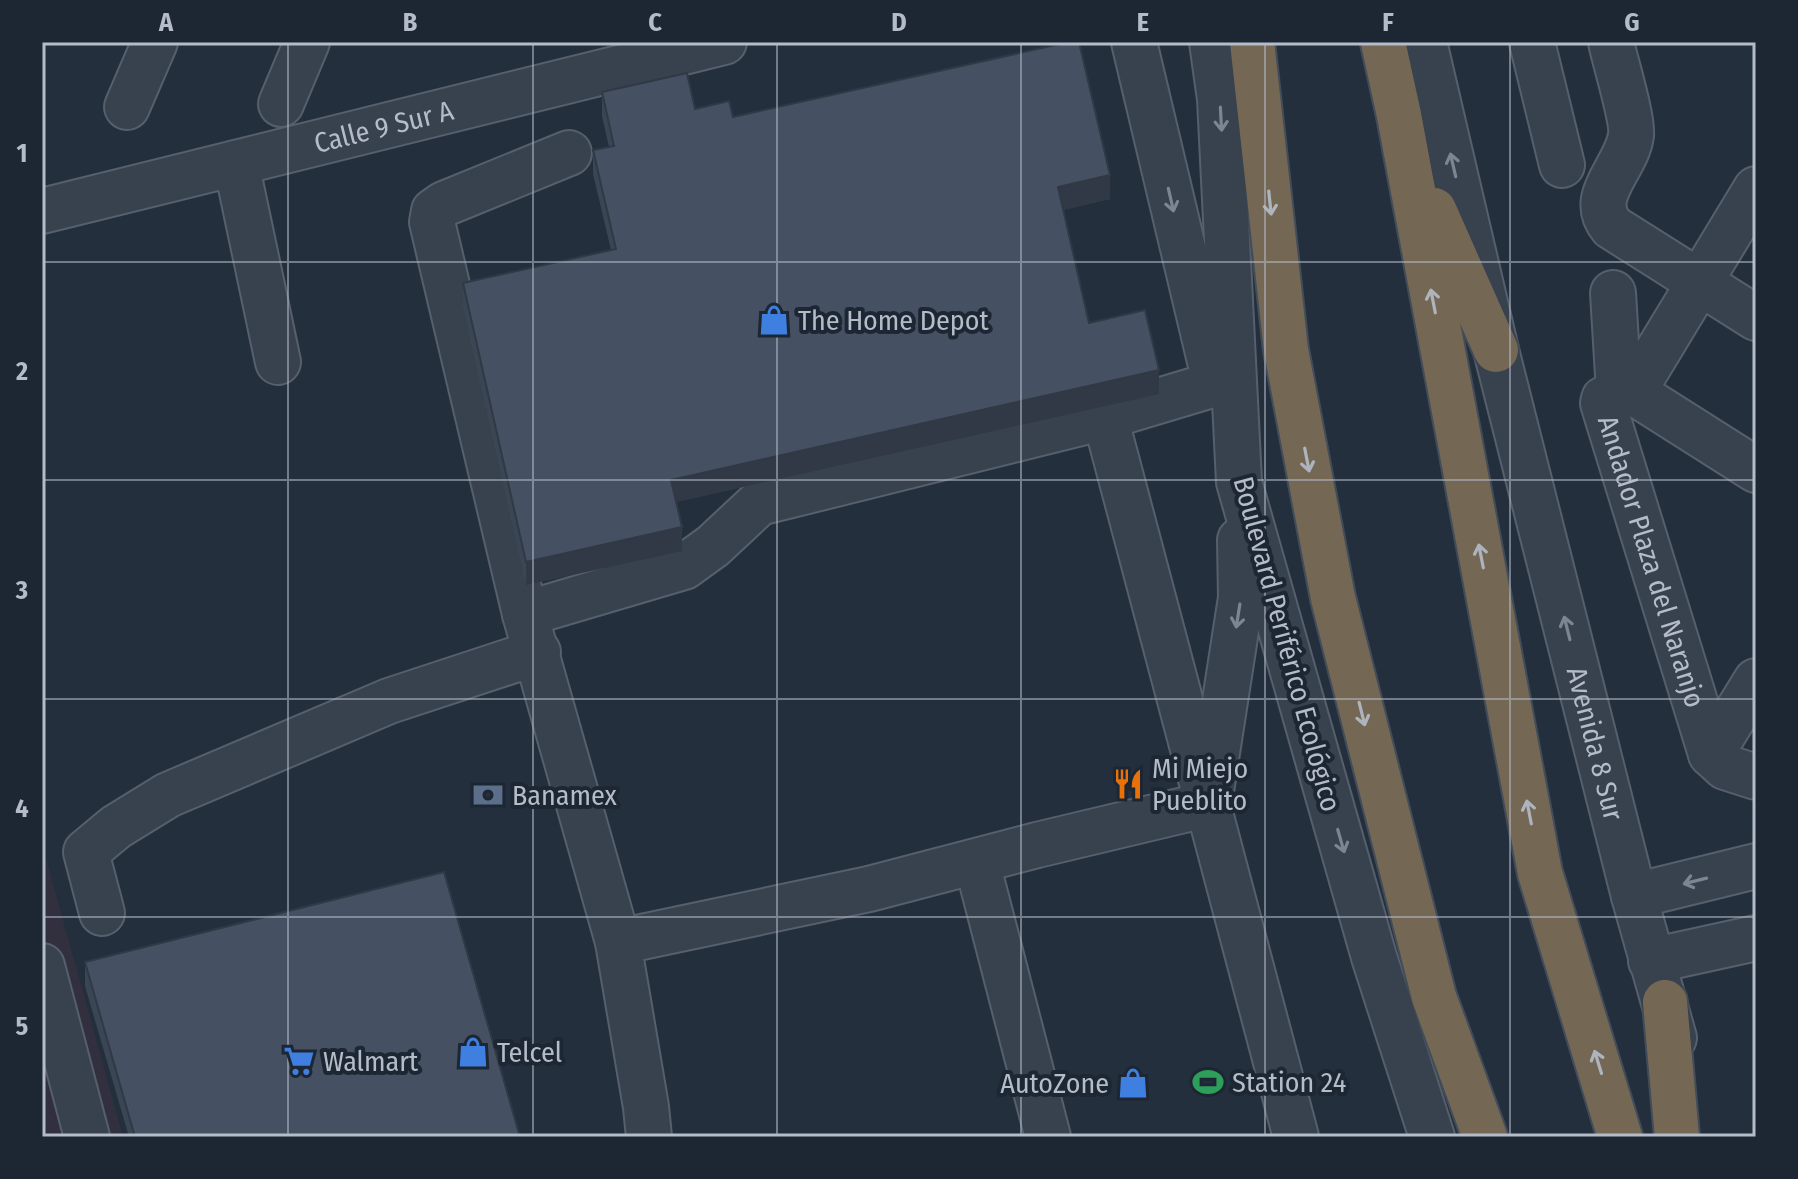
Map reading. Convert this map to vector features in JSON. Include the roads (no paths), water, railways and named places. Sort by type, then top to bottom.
[{"type":"highway","name":"Boulevard Periférico Ecológico","points":[[1252,42],[1286,350],[1333,598],[1434,997],[1485,1137]]},
{"type":"highway","points":[[1383,42],[1540,873],[1620,1137]]},
{"type":"highway","points":[[1406,42],[1401,128],[1496,350]]},
{"type":"highway","points":[[1434,997],[1457,1137]]},
{"type":"highway","points":[[1665,1002],[1677,1137]]},
{"type":"street","points":[[127,107],[155,42]]},
{"type":"street","points":[[281,104],[307,42]]},
{"type":"street","name":"Calle 9 Sur A","points":[[42,211],[724,42]]},
{"type":"street","points":[[1134,42],[1239,482],[1241,598],[1209,804]]},
{"type":"street","name":"Boulevard Periférico Ecológico","points":[[1212,42],[1220,99],[1239,482],[1374,957],[1432,1137]]},
{"type":"street","points":[[1424,42],[1496,350]]},
{"type":"street","points":[[1532,42],[1562,165]]},
{"type":"street","points":[[1611,42],[1631,135],[1602,202],[1603,215],[1612,227],[1756,318]]},
{"type":"street","points":[[569,153],[444,204],[434,211],[432,222],[531,633],[618,942],[649,1137]]},
{"type":"street","points":[[236,163],[278,362]]},
{"type":"street","points":[[1626,392],[1701,284],[1756,189]]},
{"type":"street","points":[[1613,293],[1626,392]]},
{"type":"street","name":"Avenida 8 Sur","points":[[1496,350],[1698,1137]]},
{"type":"street","points":[[102,913],[86,852],[116,827],[168,795],[389,701],[531,633],[684,567],[713,546],[759,503],[1105,417],[1215,384]]},
{"type":"street","name":"Andador Plaza del Naranjo","points":[[1711,754],[1603,403],[1608,395],[1626,392],[1751,454]]},
{"type":"street","points":[[1105,417],[1296,1137]]},
{"type":"street","name":"Andador Plaza del Naranjo","points":[[1711,754],[1756,681]]},
{"type":"street","points":[[1711,754],[1725,767],[1756,777]]},
{"type":"street","points":[[618,942],[869,889],[1209,804]]},
{"type":"street","points":[[977,863],[1048,1137]]},
{"type":"street","points":[[1634,896],[1756,866]]},
{"type":"street","points":[[1651,961],[1756,938]]},
{"type":"street","points":[[1374,957],[1416,1137]]},
{"type":"street","points":[[42,966],[87,1137]]},
{"type":"place","name":"The Home Depot","points":[[774,320]]},
{"type":"place","name":"Mi Miejo Pueblito","points":[[1128,784]]},
{"type":"place","name":"Banamex","points":[[488,795]]},
{"type":"place","name":"Telcel","points":[[473,1052]]},
{"type":"place","name":"Walmart","points":[[299,1061]]},
{"type":"place","name":"Station 24","points":[[1208,1082]]},
{"type":"place","name":"AutoZone","points":[[1133,1083]]}]
